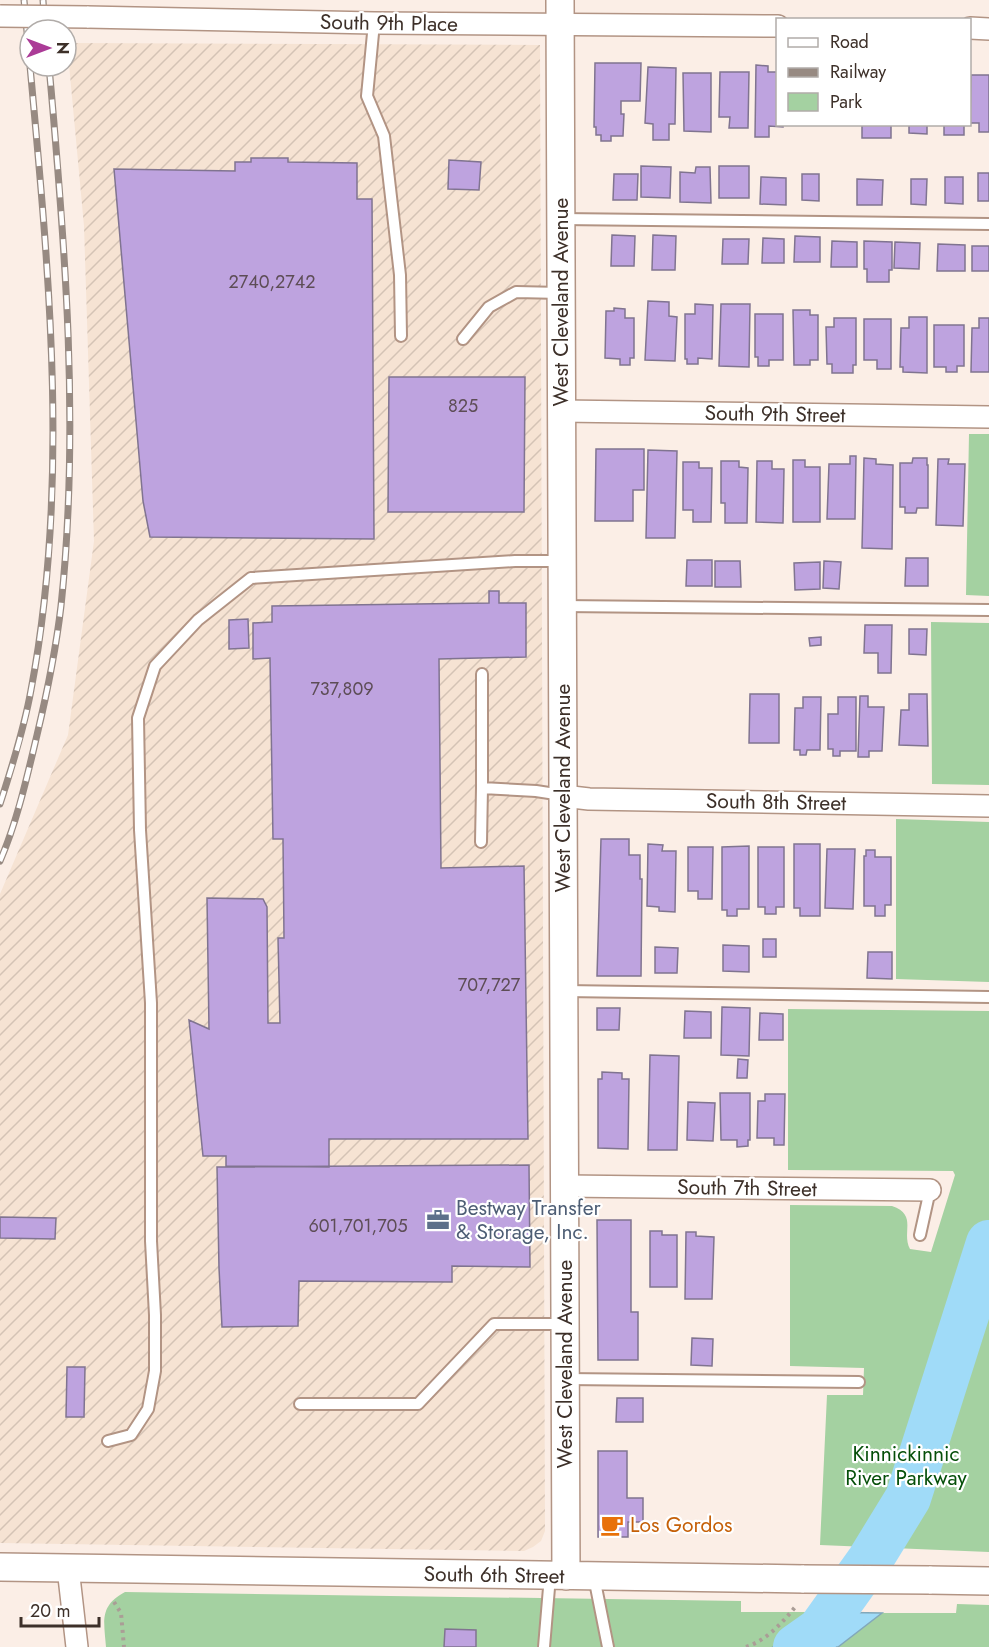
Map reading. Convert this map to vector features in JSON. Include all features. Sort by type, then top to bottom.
[{"type":"street","name":"South 9th Place","points":[[0,16],[374,23],[560,12],[776,26]]},
{"type":"street","name":"West Cleveland Avenue","points":[[558,1576],[565,1379],[560,12]]},
{"type":"street","points":[[971,28],[989,29]]},
{"type":"street","name":"South 9th Street","points":[[561,411],[989,417]]},
{"type":"street","name":"South 8th Street","points":[[563,795],[589,799],[989,806]]},
{"type":"street","name":"South 7th Street","points":[[564,1186],[930,1190]]},
{"type":"street","name":"South 6th Street","points":[[0,1567],[594,1577],[802,1590],[929,1580],[989,1581]]},
{"type":"street","points":[[68,1568],[77,1647]]},
{"type":"lane","points":[[374,23],[368,96],[384,136],[400,275],[401,336]]},
{"type":"lane","points":[[560,219],[989,224]]},
{"type":"lane","points":[[463,339],[489,307],[516,292],[561,293]]},
{"type":"lane","points":[[108,1441],[131,1435],[148,1409],[155,1371],[151,1003],[140,830],[138,718],[155,666],[198,620],[251,578],[515,561],[562,561]]},
{"type":"lane","points":[[562,606],[989,610]]},
{"type":"lane","points":[[481,842],[482,674]]},
{"type":"lane","points":[[482,788],[563,795]]},
{"type":"lane","points":[[564,992],[989,998]]},
{"type":"lane","points":[[920,1235],[930,1190]]},
{"type":"lane","points":[[300,1404],[418,1404],[494,1324],[564,1324]]},
{"type":"lane","points":[[565,1379],[859,1382]]},
{"type":"lane","points":[[544,1647],[558,1576]]},
{"type":"lane","points":[[594,1577],[608,1647]]},
{"type":"path","points":[[746,1647],[769,1634],[785,1620],[802,1590]]},
{"type":"path","points":[[114,1602],[120,1613],[124,1647]]},
{"type":"shaded area","points":[[78,43],[540,45],[545,1531],[541,1541],[524,1551],[0,1543],[0,894],[68,735],[94,541],[84,226],[70,78],[78,78]]},
{"type":"green space","points":[[969,434],[989,434],[989,596],[966,595]]},
{"type":"green space","points":[[931,622],[989,623],[989,785],[932,784]]},
{"type":"green space","points":[[896,819],[989,822],[989,982],[896,979]]},
{"type":"green space","name":"Kinnickinnic River Parkway","points":[[788,1009],[989,1011],[989,1552],[820,1545],[827,1395],[863,1395],[864,1368],[790,1366],[790,1205],[892,1206],[905,1214],[910,1249],[931,1252],[955,1175],[953,1171],[788,1170]]},
{"type":"green space","points":[[125,1592],[741,1601],[741,1612],[813,1612],[789,1638],[773,1647],[106,1647],[104,1622],[107,1609],[117,1597]]},
{"type":"green space","points":[[957,1604],[989,1605],[989,1647],[838,1647],[882,1613],[956,1613]]},
{"type":"water","points":[[813,1612],[882,1613],[838,1647],[773,1647],[789,1638]]},
{"type":"building","points":[[595,63],[641,63],[640,101],[621,101],[621,114],[624,114],[623,136],[611,136],[611,141],[601,141],[601,135],[596,135],[596,127],[594,127]]},
{"type":"building","points":[[756,65],[768,66],[768,72],[776,72],[776,126],[783,127],[769,126],[769,137],[755,137]]},
{"type":"building","points":[[648,67],[676,68],[675,124],[669,124],[669,140],[653,140],[653,124],[645,123]]},
{"type":"building","points":[[720,72],[749,72],[748,128],[729,128],[730,117],[719,117]]},
{"type":"building","points":[[683,73],[711,73],[711,132],[684,131]]},
{"type":"building","points":[[971,75],[989,75],[989,132],[979,132],[979,123],[971,123]]},
{"type":"building","points":[[862,126],[891,126],[891,138],[862,138]]},
{"type":"building","points":[[909,126],[927,126],[927,134],[909,133]]},
{"type":"building","points":[[944,126],[964,126],[964,135],[944,135]]},
{"type":"building","points":[[251,158],[288,158],[288,162],[357,163],[357,199],[372,199],[374,539],[150,537],[143,501],[114,169],[235,171],[235,162],[251,162]]},
{"type":"building","points":[[449,160],[481,162],[479,190],[448,189]]},
{"type":"building","points":[[641,166],[671,167],[670,198],[641,197]]},
{"type":"building","points":[[719,166],[749,166],[749,198],[719,198]]},
{"type":"building","points":[[696,167],[710,167],[711,203],[680,202],[680,172],[695,173]]},
{"type":"building","points":[[978,173],[989,173],[989,201],[978,201]]},
{"type":"building","points":[[614,174],[638,174],[637,200],[613,200]]},
{"type":"building","points":[[802,174],[819,174],[819,201],[802,200]]},
{"type":"building","points":[[761,177],[786,178],[786,205],[760,204]]},
{"type":"building","points":[[945,177],[963,177],[963,204],[945,203]]},
{"type":"building","points":[[857,179],[883,180],[882,205],[857,205]]},
{"type":"building","points":[[911,179],[927,179],[926,205],[911,204]]},
{"type":"building","points":[[612,235],[635,236],[634,266],[611,266]]},
{"type":"building","points":[[653,235],[676,236],[675,270],[652,270]]},
{"type":"building","points":[[795,236],[820,237],[820,262],[794,262]]},
{"type":"building","points":[[763,238],[784,239],[784,263],[762,263]]},
{"type":"building","points":[[723,239],[749,239],[748,264],[722,264]]},
{"type":"building","points":[[832,241],[857,242],[857,267],[831,267]]},
{"type":"building","points":[[864,241],[892,242],[892,270],[889,270],[889,282],[867,282],[867,269],[864,269]]},
{"type":"building","points":[[895,242],[920,243],[919,269],[894,268]]},
{"type":"building","points":[[938,244],[965,245],[965,271],[937,271]]},
{"type":"building","points":[[972,246],[989,246],[989,271],[972,271]]},
{"type":"building","points":[[648,301],[669,302],[669,316],[677,317],[675,361],[645,360]]},
{"type":"building","points":[[695,304],[713,305],[712,359],[698,358],[698,364],[687,364],[685,314],[695,314]]},
{"type":"building","points":[[721,304],[750,304],[749,367],[719,366]]},
{"type":"building","points":[[614,308],[625,309],[625,318],[634,318],[634,358],[630,358],[630,365],[620,365],[620,359],[605,358],[606,311],[614,311]]},
{"type":"building","points":[[793,310],[810,310],[810,315],[818,315],[818,360],[810,360],[810,365],[794,365]]},
{"type":"building","points":[[755,314],[783,314],[783,360],[769,360],[769,366],[758,366],[758,357],[755,357]]},
{"type":"building","points":[[909,317],[927,317],[927,373],[903,372],[903,367],[900,367],[901,328],[909,328]]},
{"type":"building","points":[[834,318],[856,318],[856,365],[853,365],[853,373],[832,373],[832,364],[827,364],[826,327],[834,327]]},
{"type":"building","points":[[979,318],[989,318],[989,372],[971,372],[972,328],[979,328]]},
{"type":"building","points":[[864,319],[891,319],[891,369],[877,369],[877,360],[864,360]]},
{"type":"building","points":[[934,325],[964,325],[964,366],[957,366],[957,372],[946,372],[946,367],[934,367]]},
{"type":"building","points":[[389,377],[525,377],[524,512],[388,512]]},
{"type":"building","points":[[596,449],[644,449],[644,490],[633,490],[633,521],[595,521]]},
{"type":"building","points":[[648,450],[677,451],[675,538],[646,538]]},
{"type":"building","points":[[850,456],[856,456],[855,519],[827,519],[829,464],[850,464]]},
{"type":"building","points":[[864,458],[876,459],[876,464],[893,465],[892,549],[862,548]]},
{"type":"building","points":[[913,458],[927,458],[928,508],[917,508],[916,513],[905,513],[905,507],[900,507],[900,463],[912,463]]},
{"type":"building","points":[[938,459],[949,459],[948,464],[965,464],[963,526],[936,525]]},
{"type":"building","points":[[793,460],[805,460],[805,467],[820,467],[820,522],[793,522]]},
{"type":"building","points":[[721,461],[739,461],[739,467],[748,468],[747,523],[725,523],[725,503],[721,503]]},
{"type":"building","points":[[757,461],[772,461],[772,469],[784,469],[783,523],[756,522]]},
{"type":"building","points":[[683,462],[699,462],[699,468],[712,468],[711,522],[693,522],[693,510],[683,510]]},
{"type":"building","points":[[906,558],[928,558],[928,586],[905,586]]},
{"type":"building","points":[[687,560],[712,560],[712,586],[686,586]]},
{"type":"building","points":[[715,561],[740,561],[741,587],[715,587]]},
{"type":"building","points":[[824,561],[841,562],[839,589],[823,588]]},
{"type":"building","points":[[820,562],[820,589],[795,590],[794,563]]},
{"type":"building","points":[[489,591],[499,591],[499,603],[526,603],[526,657],[439,659],[441,868],[524,866],[528,1139],[329,1139],[329,1167],[226,1166],[226,1156],[203,1156],[189,1020],[209,1029],[207,898],[263,899],[267,907],[268,1023],[280,1023],[278,938],[284,938],[283,839],[273,839],[270,658],[253,659],[253,623],[272,622],[272,606],[489,603]]},
{"type":"building","points":[[248,619],[249,648],[229,649],[229,620]]},
{"type":"building","points":[[865,625],[892,625],[891,673],[878,673],[878,653],[864,653]]},
{"type":"building","points":[[909,629],[927,629],[926,655],[909,654]]},
{"type":"building","points":[[821,637],[821,645],[810,646],[809,638]]},
{"type":"building","points":[[750,694],[779,694],[779,743],[749,743]]},
{"type":"building","points":[[909,694],[927,694],[928,746],[899,745],[901,710],[909,710]]},
{"type":"building","points":[[860,696],[868,696],[868,707],[884,707],[882,751],[869,751],[869,757],[858,757]]},
{"type":"building","points":[[803,697],[821,697],[820,750],[807,750],[806,755],[800,755],[800,750],[794,750],[795,708],[803,708]]},
{"type":"building","points":[[838,697],[856,697],[856,751],[840,751],[840,756],[833,756],[833,749],[828,749],[828,714],[838,714]]},
{"type":"building","points":[[601,839],[629,839],[629,855],[640,855],[640,879],[642,879],[641,976],[597,976]]},
{"type":"building","points":[[648,844],[663,845],[662,851],[676,851],[675,912],[659,911],[659,907],[647,906]]},
{"type":"building","points":[[794,844],[820,844],[820,916],[800,916],[800,908],[794,908]]},
{"type":"building","points":[[749,846],[749,909],[737,909],[737,916],[727,916],[727,910],[722,910],[722,847]]},
{"type":"building","points":[[688,847],[713,847],[712,899],[698,899],[698,891],[688,891]]},
{"type":"building","points":[[758,847],[784,847],[784,907],[776,907],[776,914],[765,914],[765,907],[758,907]]},
{"type":"building","points":[[827,849],[855,849],[853,909],[825,908]]},
{"type":"building","points":[[866,850],[875,850],[875,857],[891,857],[891,905],[885,905],[885,916],[875,916],[875,906],[864,906]]},
{"type":"building","points":[[763,939],[776,939],[776,957],[763,957]]},
{"type":"building","points":[[723,945],[749,946],[749,972],[723,971]]},
{"type":"building","points":[[655,947],[678,948],[677,973],[655,973]]},
{"type":"building","points":[[868,952],[892,952],[892,979],[867,978]]},
{"type":"building","points":[[722,1007],[750,1008],[749,1056],[721,1055]]},
{"type":"building","points":[[597,1008],[620,1008],[619,1030],[597,1030]]},
{"type":"building","points":[[685,1011],[711,1012],[711,1038],[684,1038]]},
{"type":"building","points":[[760,1013],[783,1014],[783,1040],[759,1040]]},
{"type":"building","points":[[650,1055],[679,1056],[677,1150],[648,1150]]},
{"type":"building","points":[[738,1059],[748,1060],[747,1078],[737,1078]]},
{"type":"building","points":[[602,1072],[622,1073],[622,1079],[629,1079],[628,1149],[598,1148],[598,1079],[602,1079]]},
{"type":"building","points":[[720,1093],[750,1093],[748,1146],[737,1147],[737,1140],[721,1140]]},
{"type":"building","points":[[765,1094],[785,1094],[784,1145],[774,1145],[774,1138],[757,1138],[758,1101],[765,1101]]},
{"type":"building","points":[[688,1102],[715,1103],[713,1141],[687,1140]]},
{"type":"building","points":[[529,1165],[530,1267],[452,1266],[452,1282],[299,1281],[298,1326],[222,1327],[217,1167]]},
{"type":"building","points":[[0,1217],[56,1218],[55,1239],[0,1238]]},
{"type":"building","points":[[597,1220],[631,1220],[631,1312],[638,1312],[638,1360],[598,1360]]},
{"type":"building","points":[[650,1231],[662,1231],[662,1235],[677,1235],[677,1287],[650,1287]]},
{"type":"building","points":[[686,1232],[696,1232],[696,1236],[714,1237],[712,1299],[685,1299]]},
{"type":"building","points":[[692,1338],[713,1339],[712,1366],[691,1365]]},
{"type":"building","points":[[67,1367],[85,1367],[84,1417],[66,1417]]},
{"type":"building","points":[[617,1398],[643,1398],[643,1422],[616,1422]]},
{"type":"building","points":[[598,1451],[627,1451],[627,1498],[643,1498],[643,1522],[628,1522],[628,1537],[598,1537]]},
{"type":"building","points":[[445,1629],[476,1630],[476,1647],[444,1647]]},
{"type":"waterway","points":[[796,1647],[820,1630],[870,1560],[908,1498],[989,1243]]},
{"type":"railway","points":[[24,0],[26,18]]},
{"type":"railway","points":[[43,0],[44,18]]},
{"type":"railway","points":[[0,804],[31,690],[43,613],[50,535],[53,457],[49,300],[31,78]]},
{"type":"railway","points":[[0,861],[21,799],[48,687],[59,622],[67,539],[70,403],[68,336],[50,78]]},
{"type":"place","name":"Bestway Transfer & Storage, Inc.","points":[[438,1220]]},
{"type":"place","name":"Los Gordos","points":[[612,1525]]}]
